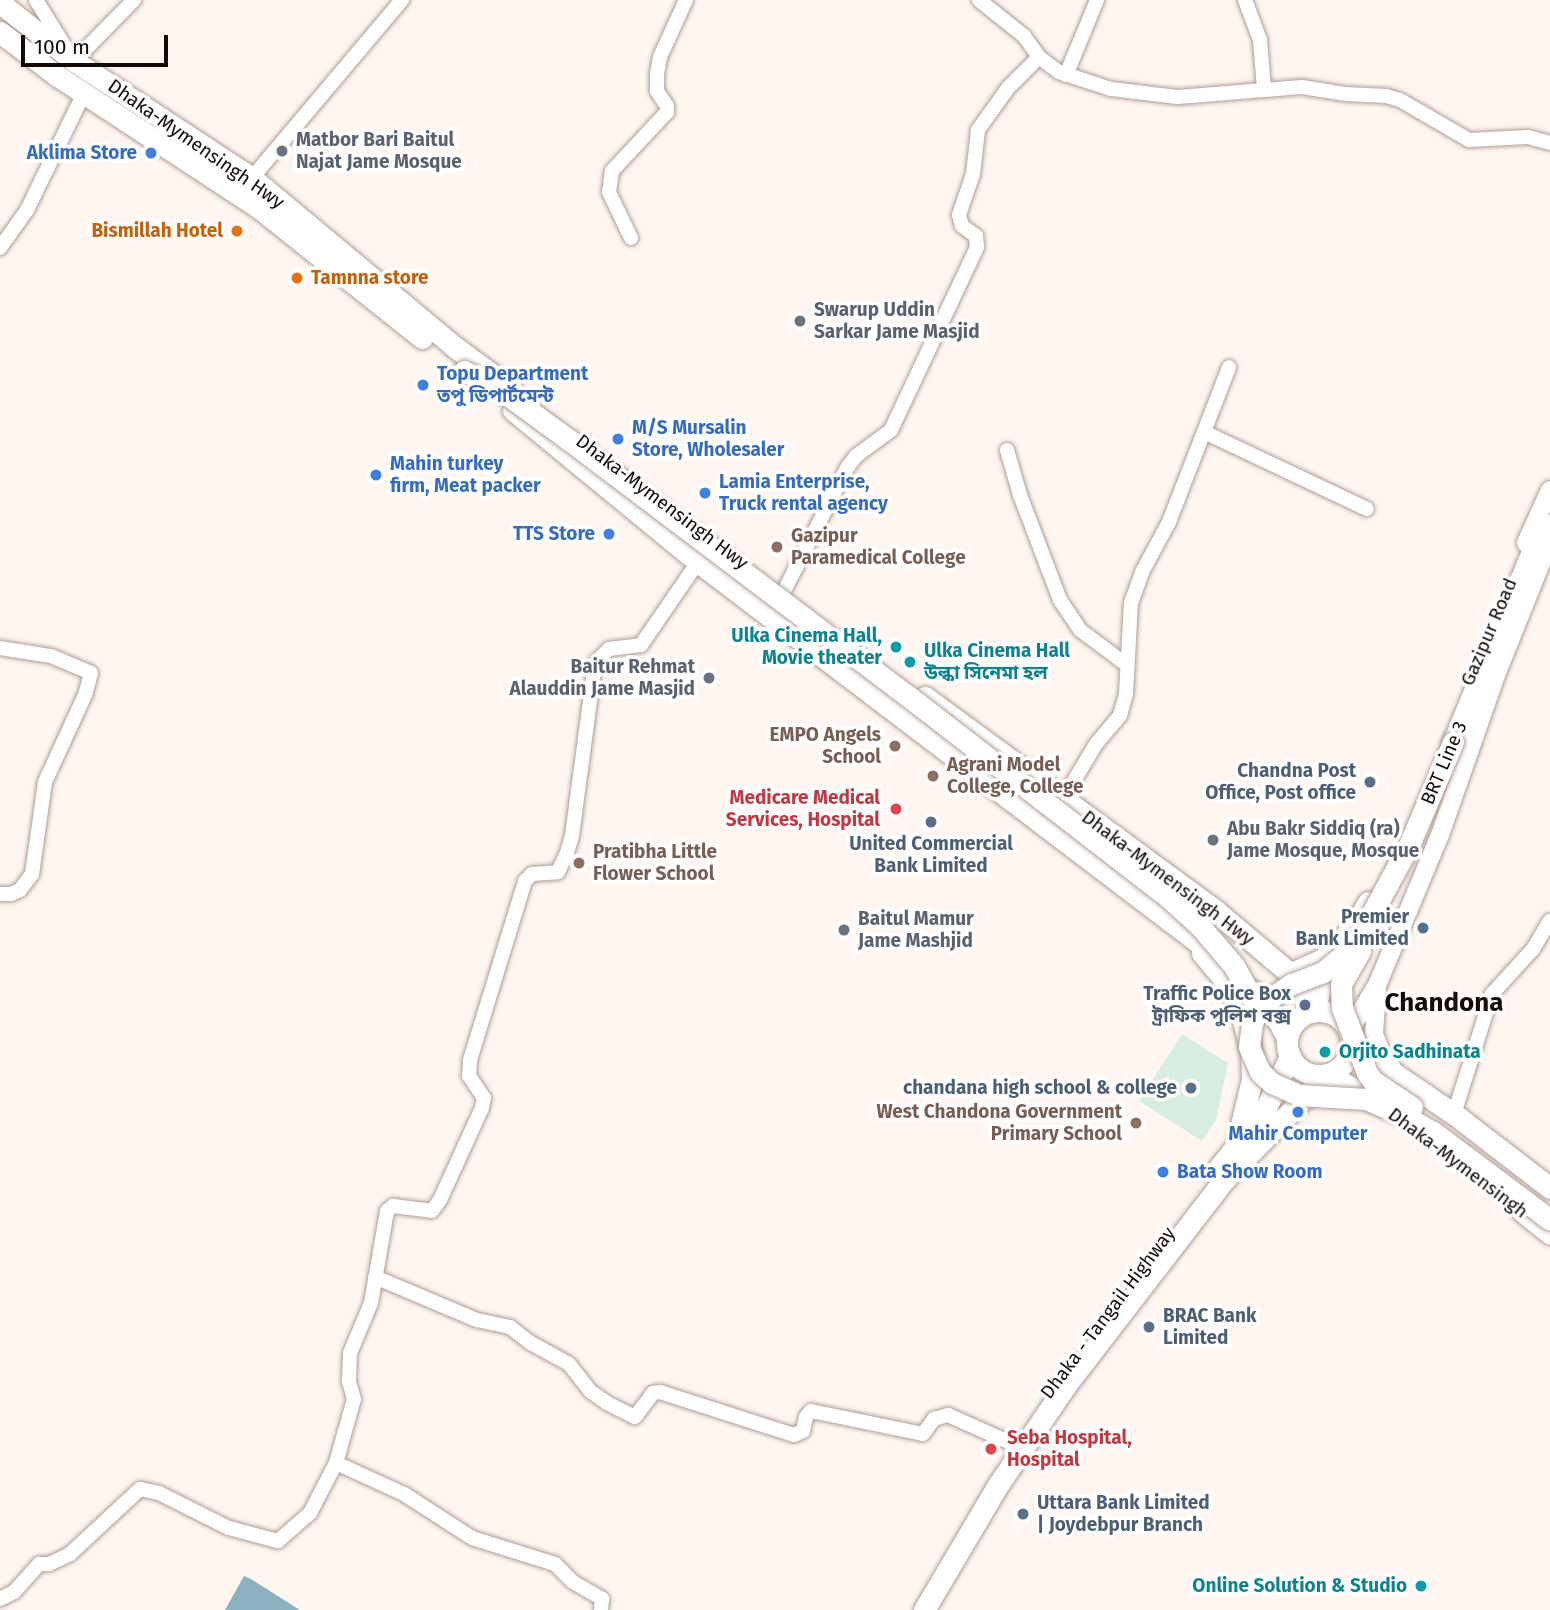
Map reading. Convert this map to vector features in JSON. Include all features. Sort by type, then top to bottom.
[{"type":"highway","name":"Dhaka-Mymensingh Hwy","points":[[0,3],[75,61],[252,178],[456,348],[783,593],[1216,911],[1287,971],[1316,1010]]},
{"type":"highway","name":"Dhaka-Mymensingh Hwy","points":[[0,32],[84,93],[258,207],[698,562],[1179,925],[1250,988],[1278,1019],[1288,1046]]},
{"type":"highway","points":[[464,371],[502,391],[569,440],[908,696],[1167,897],[1200,926],[1234,966],[1257,1007],[1252,1023],[1250,1047],[1254,1060],[1272,1083],[1299,1095],[1366,1099],[1403,1115],[1433,1132],[1550,1220]]},
{"type":"highway","name":"BRT Line 3","points":[[1546,520],[1418,848],[1345,973],[1340,997],[1357,1050],[1373,1081],[1455,1134],[1550,1203]]},
{"type":"highway","name":"BRT Line 3","points":[[1252,1023],[1261,1005],[1275,993],[1323,972],[1348,951],[1384,895],[1457,744]]},
{"type":"highway","points":[[1179,925],[1188,940],[1223,978],[1244,1020],[1251,1050],[1252,1079],[1236,1146]]},
{"type":"highway","points":[[1288,1046],[1297,1019],[1316,1010]]},
{"type":"highway","name":"Dhaka-Mymensingh","points":[[1316,1010],[1336,1014],[1351,1037],[1550,1188]]},
{"type":"highway","points":[[1327,1074],[1344,1064],[1351,1037]]},
{"type":"highway","name":"Dhaka-Mymensingh","points":[[1288,1046],[1309,1074],[1327,1074],[1408,1120],[1550,1234]]},
{"type":"highway","name":"Dhaka - Tangail Highway","points":[[909,1610],[1011,1443],[1265,1110],[1288,1046]]},
{"type":"highway","name":"Dhaka - Tangail Highway","points":[[924,1610],[998,1485],[1066,1385],[1224,1180],[1327,1074]]},
{"type":"main road","name":"Gazipur Road","points":[[1287,971],[1313,965],[1343,937],[1366,906],[1409,831],[1445,738],[1546,520]]},
{"type":"main road","name":"Gazipur Road","points":[[1351,1037],[1378,983],[1440,835],[1546,520]]},
{"type":"main road","points":[[1316,1010],[1343,937]]},
{"type":"main road","points":[[1378,983],[1373,1017],[1380,1051],[1385,1062],[1412,1085]]},
{"type":"street","points":[[36,0],[75,61],[134,0]]},
{"type":"street","points":[[252,178],[402,0]]},
{"type":"street","points":[[631,238],[609,192],[612,172],[667,112],[667,106],[657,91],[657,74],[660,57],[686,0]]},
{"type":"street","points":[[979,0],[1024,36],[1039,57],[1066,75],[1111,89],[1178,97],[1302,86],[1346,94],[1386,96],[1400,100],[1469,140],[1528,137],[1550,143]]},
{"type":"street","points":[[1066,75],[1097,0]]},
{"type":"street","points":[[1245,0],[1260,40],[1264,89]]},
{"type":"street","points":[[783,593],[847,468],[856,456],[891,430],[977,247],[975,236],[962,226],[959,215],[974,174],[978,131],[1008,88],[1039,57]]},
{"type":"street","points":[[0,248],[27,210],[84,93]]},
{"type":"street","points":[[1063,799],[1096,744],[1120,715],[1126,694],[1131,603],[1142,572],[1169,522],[1229,368]]},
{"type":"street","points":[[1204,432],[1367,509]]},
{"type":"street","points":[[1007,450],[1020,495],[1060,600],[1080,630],[1127,665]]},
{"type":"street","points":[[0,1599],[14,1592],[39,1564],[49,1564],[70,1554],[140,1489],[159,1493],[229,1528],[278,1541],[310,1513],[336,1463],[354,1399],[349,1381],[350,1353],[355,1336],[369,1311],[387,1211],[393,1206],[432,1212],[482,1108],[484,1098],[468,1076],[470,1060],[525,881],[532,874],[558,872],[567,853],[572,836],[595,663],[609,649],[641,645],[698,562]]},
{"type":"street","points":[[0,648],[51,656],[92,673],[85,695],[45,782],[32,874],[20,890],[11,894],[0,894]]},
{"type":"street","points":[[1454,1114],[1492,994],[1533,949],[1550,921]]},
{"type":"street","points":[[374,1277],[477,1320],[510,1327],[569,1364],[590,1391],[607,1404],[635,1417],[653,1393],[660,1392],[794,1435],[803,1431],[806,1417],[811,1411],[923,1434],[934,1419],[948,1415],[1011,1443]]},
{"type":"street","points":[[336,1463],[404,1494],[472,1538],[555,1564],[573,1582],[602,1599],[601,1610]]},
{"type":"green space","points":[[1182,1034],[1228,1063],[1216,1120],[1202,1141],[1139,1101]]},
{"type":"water","points":[[244,1576],[251,1579],[300,1610],[225,1610]]},
{"type":"place","name":"Matbor Bari Baitul Najat Jame Mosque","points":[[282,151]]},
{"type":"place","name":"Aklima Store","points":[[151,153]]},
{"type":"place","name":"Bismillah Hotel","points":[[237,231]]},
{"type":"place","name":"Tamnna store","points":[[297,278]]},
{"type":"place","name":"Swarup Uddin Sarkar Jame Masjid","points":[[800,321]]},
{"type":"place","name":"Topu Department তপু ডিপার্টমেন্ট","points":[[423,385]]},
{"type":"place","name":"M/S Mursalin Store, Wholesaler","points":[[618,439]]},
{"type":"place","name":"Mahin turkey firm, Meat packer","points":[[376,475]]},
{"type":"place","name":"Lamia Enterprise, Truck rental agency","points":[[705,493]]},
{"type":"place","name":"TTS Store","points":[[609,534]]},
{"type":"place","name":"Gazipur Paramedical College","points":[[777,547]]},
{"type":"place","name":"Ulka Cinema Hall, Movie theater","points":[[896,647]]},
{"type":"place","name":"Ulka Cinema Hall উল্কা সিনেমা হল","points":[[910,662]]},
{"type":"place","name":"Baitur Rehmat Alauddin Jame Masjid","points":[[709,678]]},
{"type":"place","name":"EMPO Angels School","points":[[895,746]]},
{"type":"place","name":"Agrani Model College, College","points":[[933,776]]},
{"type":"place","name":"Chandna Post Office, Post office","points":[[1370,782]]},
{"type":"place","name":"Medicare Medical Services, Hospital","points":[[896,809]]},
{"type":"place","name":"United Commercial Bank Limited","points":[[931,822]]},
{"type":"place","name":"Abu Bakr Siddiq (ra) Jame Mosque, Mosque","points":[[1213,840]]},
{"type":"place","name":"Pratibha Little Flower School","points":[[579,863]]},
{"type":"place","name":"Premier Bank Limited","points":[[1423,928]]},
{"type":"place","name":"Baitul Mamur Jame Mashjid","points":[[844,930]]},
{"type":"place","name":"Traffic Police Box ট্রাফিক পুলিশ বক্স","points":[[1305,1005]]},
{"type":"place","name":"Orjito Sadhinata","points":[[1325,1052]]},
{"type":"place","name":"chandana high school & college","points":[[1191,1088]]},
{"type":"place","name":"Mahir Computer","points":[[1298,1112]]},
{"type":"place","name":"West Chandona Government Primary School","points":[[1136,1123]]},
{"type":"place","name":"Bata Show Room","points":[[1163,1172]]},
{"type":"place","name":"BRAC Bank Limited","points":[[1149,1327]]},
{"type":"place","name":"Seba Hospital, Hospital","points":[[991,1449]]},
{"type":"place","name":"Uttara Bank Limited | Joydebpur Branch","points":[[1023,1514]]},
{"type":"place","name":"Online Solution & Studio","points":[[1421,1586]]},
{"type":"district","name":"Chandona","points":[[1444,1003]]}]
